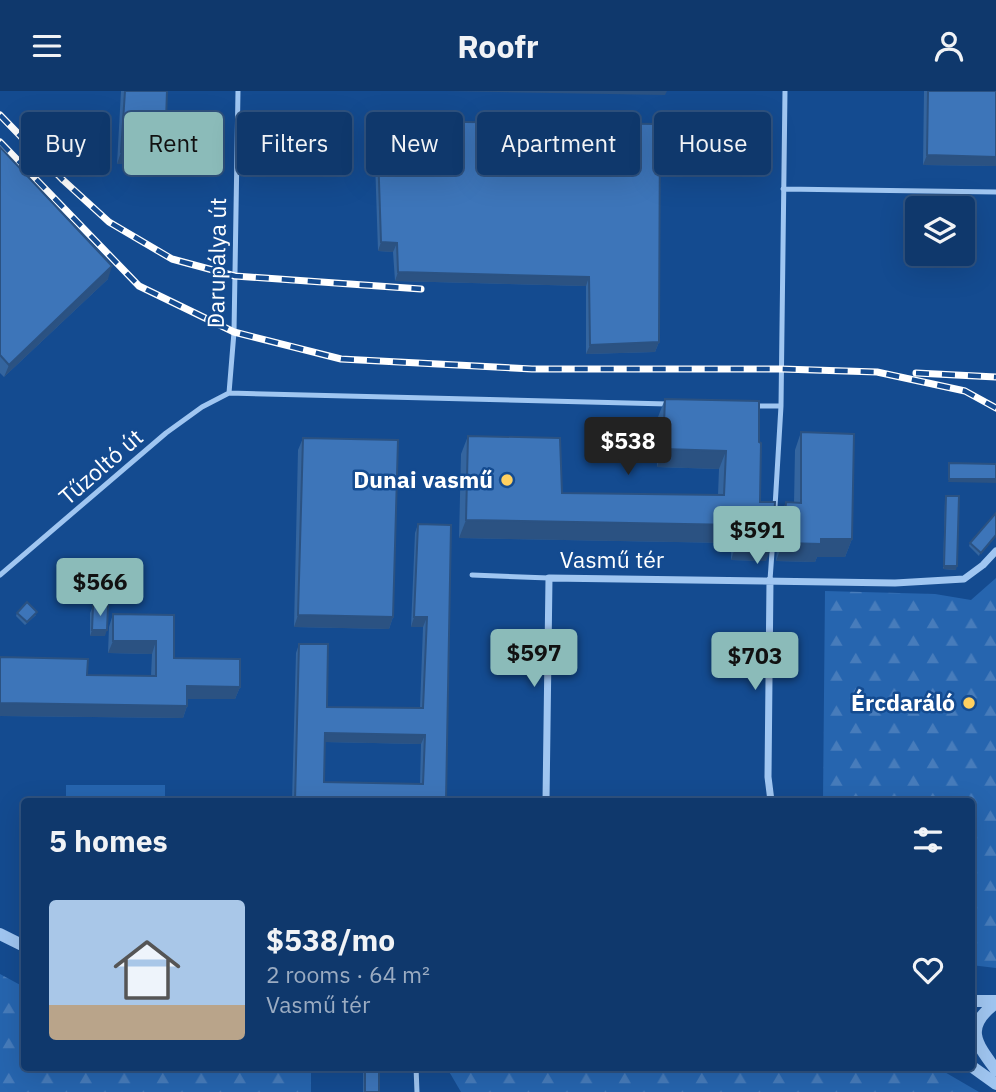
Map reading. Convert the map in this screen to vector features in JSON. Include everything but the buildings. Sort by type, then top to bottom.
[{"type":"street","name":"Vasmű tér","points":[[546,798],[549,578],[833,583],[964,579],[996,551]]},
{"type":"street","points":[[770,580],[768,777],[771,798]]},
{"type":"street","points":[[0,934],[21,944]]},
{"type":"street","points":[[975,1001],[996,1002]]},
{"type":"street","points":[[996,1002],[984,1012],[975,1031],[977,1040],[996,1072]]},
{"type":"street","points":[[975,1054],[996,1072]]},
{"type":"street","points":[[975,1069],[996,1084]]},
{"type":"lane","name":"Darupálya út","points":[[229,393],[234,333],[238,91]]},
{"type":"lane","points":[[774,513],[781,406],[785,91]]},
{"type":"lane","points":[[783,189],[996,192]]},
{"type":"lane","points":[[229,393],[671,404]]},
{"type":"lane","name":"Tűzoltó út","points":[[0,575],[166,433],[202,407],[229,393]]},
{"type":"lane","points":[[754,406],[781,406]]},
{"type":"lane","points":[[770,580],[773,527]]},
{"type":"lane","points":[[472,575],[549,578]]},
{"type":"lane","points":[[416,1071],[417,1092]]},
{"type":"green space","points":[[996,578],[996,968],[975,965],[975,798],[823,798],[825,591],[935,594],[971,600]]},
{"type":"green space","points":[[66,785],[165,785],[165,798],[66,798]]},
{"type":"green space","points":[[0,974],[21,985],[21,1071],[311,1071],[311,1092],[0,1092]]},
{"type":"green space","points":[[449,1071],[943,1071],[979,1092],[461,1092]]},
{"type":"railway","points":[[0,115],[63,180],[109,222],[172,259],[235,276],[421,289]]},
{"type":"railway","points":[[0,142],[139,286],[234,332],[341,359],[532,369],[782,369],[877,372],[965,391],[996,408]]},
{"type":"railway","points":[[916,373],[996,377]]},
{"type":"place","name":"Dunai vasmű","points":[[507,480]]},
{"type":"place","name":"Ércdaráló","points":[[969,703]]}]
